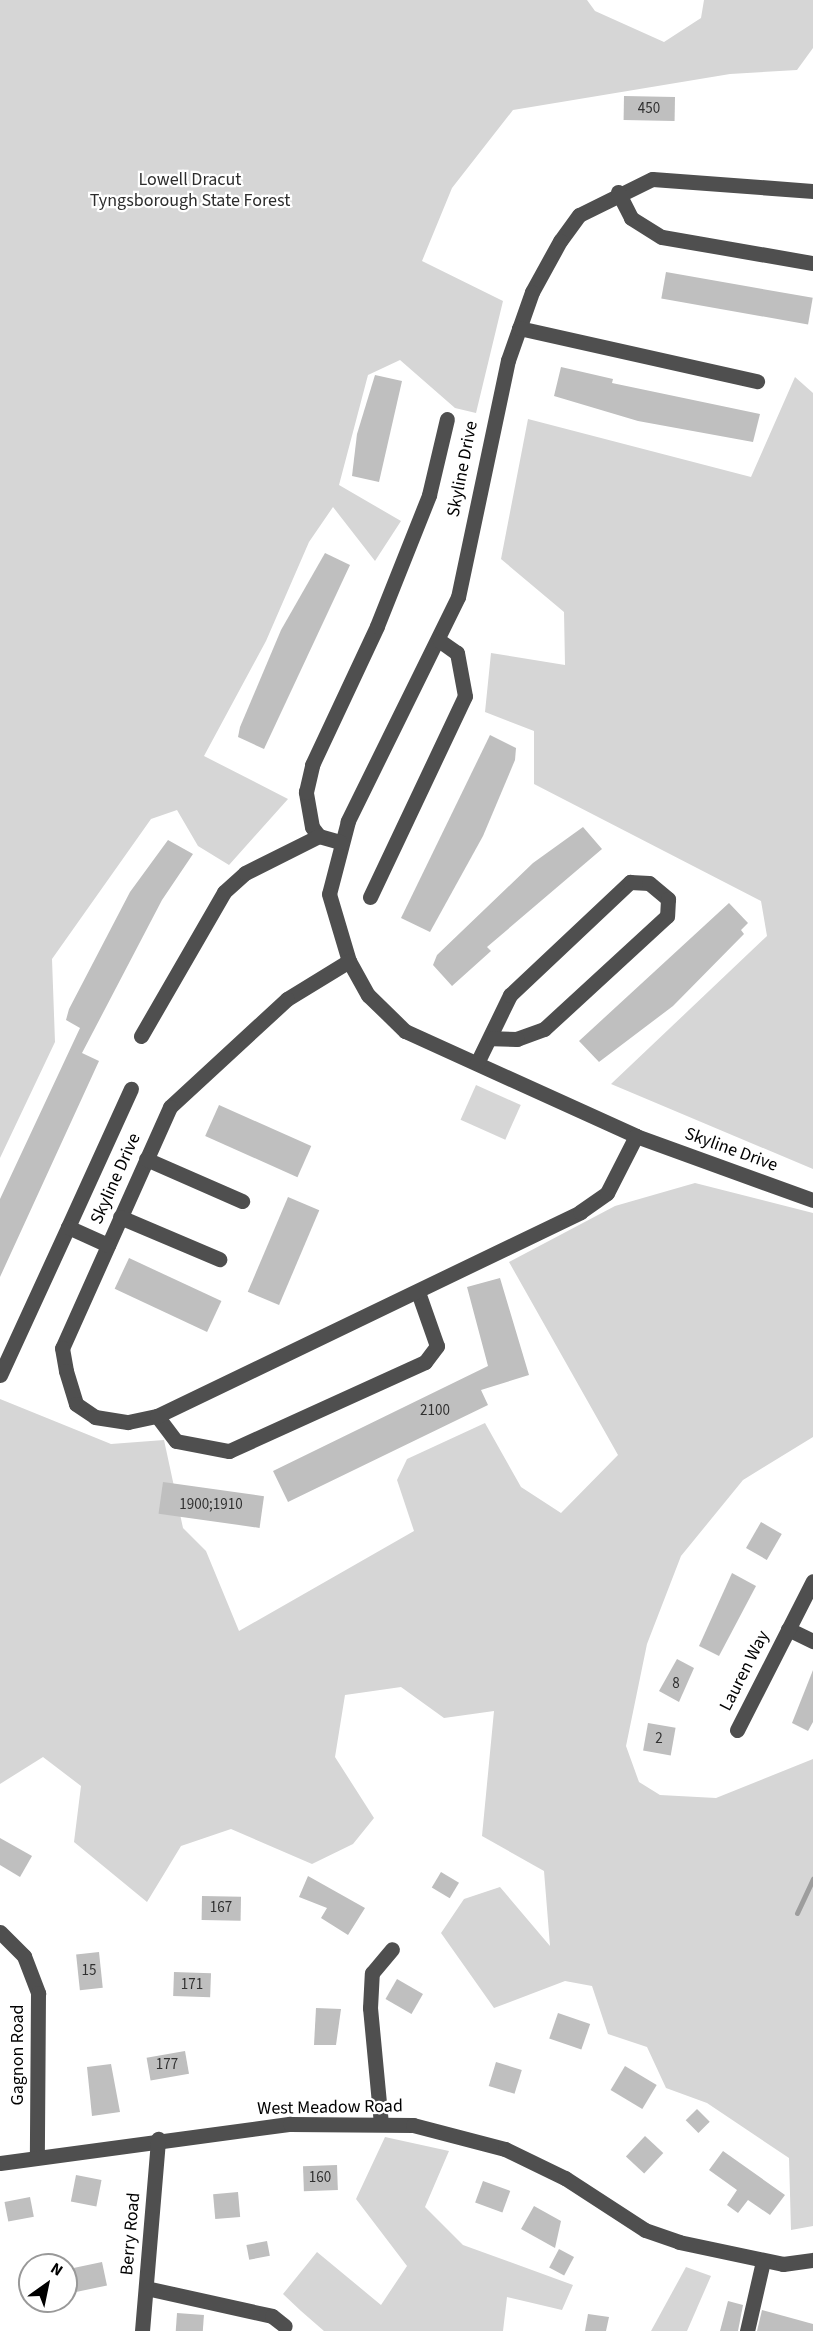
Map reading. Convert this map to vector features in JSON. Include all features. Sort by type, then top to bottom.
[{"type":"street","name":"Skyline Drive","points":[[813,191],[652,179],[618,192],[579,215],[560,241],[519,328],[486,448],[458,597],[440,641],[340,842],[329,894],[349,961],[368,994],[405,1031],[636,1136],[813,1200]]},
{"type":"street","points":[[618,192],[631,218],[662,237],[813,263]]},
{"type":"street","points":[[519,328],[757,381]]},
{"type":"street","points":[[319,836],[307,813],[312,765],[377,626],[429,495],[447,419]]},
{"type":"street","points":[[370,897],[465,696],[457,653],[440,641]]},
{"type":"street","points":[[141,1036],[225,892],[245,873],[319,836],[340,842]]},
{"type":"street","points":[[477,1063],[493,1038],[495,1020],[510,995],[630,882],[649,883],[668,899],[667,916],[544,1029],[517,1039],[493,1038]]},
{"type":"street","name":"Skyline Drive","points":[[349,961],[287,999],[170,1107],[62,1348],[76,1404],[95,1417],[128,1422],[157,1416],[514,1246],[607,1193],[636,1136]]},
{"type":"street","points":[[0,1375],[131,1089]]},
{"type":"street","points":[[146,1159],[242,1201]]},
{"type":"street","points":[[120,1217],[219,1259]]},
{"type":"street","points":[[68,1227],[108,1245]]},
{"type":"street","points":[[157,1416],[176,1441],[216,1452],[245,1444],[425,1362],[437,1346],[418,1292]]},
{"type":"street","name":"Lauren Way","points":[[736,1731],[813,1581]]},
{"type":"street","name":"Lauren Way","points":[[788,1629],[813,1641]]},
{"type":"street","name":"Gagnon Road","points":[[0,1932],[24,1956],[38,1992],[37,2154]]},
{"type":"street","points":[[381,2124],[370,2008],[372,1974],[392,1949]]},
{"type":"street","name":"West Meadow Road","points":[[0,2163],[37,2154],[290,2124],[381,2124],[459,2133],[505,2149],[565,2178],[645,2230],[763,2261],[813,2260]]},
{"type":"street","name":"Berry Road","points":[[142,2331],[158,2139]]},
{"type":"street","points":[[747,2331],[763,2261]]},
{"type":"street","points":[[146,2288],[272,2316],[285,2326]]},
{"type":"green space","name":"Lowell Dracut Tyngsborough State Forest","points":[[0,0],[587,0],[595,11],[664,42],[701,18],[704,0],[813,0],[813,48],[797,70],[730,74],[513,110],[452,188],[422,261],[503,301],[476,413],[455,408],[400,360],[368,375],[339,485],[401,521],[375,561],[333,507],[309,542],[266,641],[204,756],[288,799],[229,865],[198,846],[177,810],[151,819],[52,959],[55,1042],[0,1158]]},
{"type":"green space","points":[[795,377],[813,393],[813,1169],[611,1084],[767,936],[761,901],[534,784],[534,731],[485,712],[491,653],[565,665],[564,612],[501,559],[528,419],[751,477]]},
{"type":"green space","points":[[476,1085],[521,1105],[505,1140],[461,1120]]},
{"type":"green space","points":[[695,1183],[813,1213],[813,1437],[743,1480],[681,1556],[647,1644],[626,1746],[639,1782],[660,1795],[716,1798],[813,1759],[813,2226],[791,2230],[789,2158],[707,2103],[666,2088],[647,2047],[608,2034],[592,1986],[565,1981],[494,2008],[441,1933],[464,1899],[500,1887],[550,1946],[544,1871],[482,1836],[494,1711],[444,1718],[401,1687],[345,1695],[335,1757],[374,1818],[353,1844],[312,1864],[231,1829],[181,1846],[147,1902],[74,1842],[81,1786],[43,1757],[0,1784],[0,1399],[111,1444],[164,1440],[183,1528],[206,1551],[239,1631],[414,1531],[397,1480],[407,1459],[485,1423],[521,1487],[561,1513],[618,1455],[509,1262],[615,1206]]},
{"type":"green space","points":[[385,2137],[449,2151],[425,2207],[463,2245],[573,2285],[562,2310],[507,2297],[503,2331],[324,2331],[283,2294],[317,2252],[381,2305],[407,2266],[356,2199]]},
{"type":"green space","points":[[686,2267],[711,2276],[687,2331],[651,2331]]},
{"type":"building","points":[[624,96],[675,97],[675,121],[624,120]]},
{"type":"building","points":[[666,272],[813,298],[808,324],[661,299]]},
{"type":"building","points":[[561,367],[613,379],[612,383],[760,414],[753,442],[638,421],[554,396]]},
{"type":"building","points":[[375,375],[402,381],[379,482],[352,476],[357,434]]},
{"type":"building","points":[[325,553],[350,565],[264,749],[238,737],[240,727],[281,630]]},
{"type":"building","points":[[490,735],[516,748],[515,760],[483,836],[430,932],[401,918]]},
{"type":"building","points":[[583,827],[602,849],[487,947],[491,951],[452,986],[433,965],[437,955],[533,863]]},
{"type":"building","points":[[168,840],[193,854],[162,900],[82,1053],[99,1061],[0,1277],[0,1199],[80,1028],[66,1020],[69,1009],[130,892]]},
{"type":"building","points":[[729,903],[748,923],[741,930],[744,934],[673,1006],[599,1062],[579,1041]]},
{"type":"building","points":[[219,1105],[311,1146],[297,1177],[205,1136]]},
{"type":"building","points":[[288,1197],[319,1210],[279,1305],[248,1292]]},
{"type":"building","points":[[129,1258],[221,1301],[207,1332],[115,1289]]},
{"type":"building","points":[[500,1278],[529,1375],[481,1390],[488,1405],[288,1502],[273,1471],[488,1366],[467,1287]]},
{"type":"building","points":[[163,1482],[264,1496],[260,1528],[159,1514]]},
{"type":"building","points":[[761,1522],[782,1534],[767,1560],[746,1548]]},
{"type":"building","points":[[732,1573],[756,1586],[719,1656],[699,1646]]},
{"type":"building","points":[[677,1659],[694,1668],[679,1702],[659,1691]]},
{"type":"building","points":[[813,1670],[813,1722],[808,1731],[792,1723]]},
{"type":"building","points":[[648,1723],[676,1728],[671,1755],[643,1751]]},
{"type":"building","points":[[0,1838],[32,1856],[20,1877],[0,1865]]},
{"type":"building","points":[[441,1872],[459,1883],[450,1898],[432,1887]]},
{"type":"building","points":[[308,1876],[365,1908],[348,1935],[321,1918],[327,1908],[299,1897]]},
{"type":"building","points":[[202,1896],[241,1897],[241,1921],[202,1920]]},
{"type":"building","points":[[99,1952],[103,1988],[80,1990],[76,1954]]},
{"type":"building","points":[[174,1972],[211,1973],[210,1997],[173,1996]]},
{"type":"building","points":[[397,1979],[423,1994],[411,2014],[386,1999]]},
{"type":"building","points":[[316,2008],[341,2009],[336,2045],[314,2045]]},
{"type":"building","points":[[558,2013],[590,2024],[581,2050],[549,2039]]},
{"type":"building","points":[[185,2051],[189,2074],[151,2080],[147,2058]]},
{"type":"building","points":[[496,2062],[522,2070],[515,2094],[489,2086]]},
{"type":"building","points":[[111,2064],[120,2112],[92,2116],[87,2067]]},
{"type":"building","points":[[625,2066],[657,2085],[642,2109],[611,2090]]},
{"type":"building","points":[[697,2109],[710,2122],[698,2133],[686,2120]]},
{"type":"building","points":[[645,2136],[663,2153],[644,2174],[626,2156]]},
{"type":"building","points":[[723,2151],[785,2195],[770,2215],[748,2200],[738,2213],[727,2205],[737,2190],[709,2170]]},
{"type":"building","points":[[337,2165],[338,2190],[304,2191],[303,2166]]},
{"type":"building","points":[[76,2175],[102,2180],[96,2206],[71,2202]]},
{"type":"building","points":[[483,2181],[510,2191],[502,2213],[475,2203]]},
{"type":"building","points":[[238,2192],[240,2217],[215,2219],[213,2194]]},
{"type":"building","points":[[30,2197],[34,2217],[8,2222],[4,2202]]},
{"type":"building","points":[[534,2206],[561,2221],[555,2248],[521,2229]]},
{"type":"building","points":[[267,2241],[270,2256],[249,2260],[246,2245]]},
{"type":"building","points":[[559,2249],[574,2257],[564,2276],[549,2268]]},
{"type":"building","points":[[102,2262],[107,2285],[78,2292],[78,2267]]},
{"type":"building","points":[[728,2301],[743,2305],[738,2331],[720,2331]]},
{"type":"building","points":[[762,2310],[813,2324],[813,2331],[757,2331]]},
{"type":"building","points":[[177,2313],[204,2315],[203,2331],[176,2331]]},
{"type":"building","points":[[588,2314],[609,2317],[606,2331],[585,2331]]},
{"type":"waterway","points":[[797,1913],[813,1879]]}]
